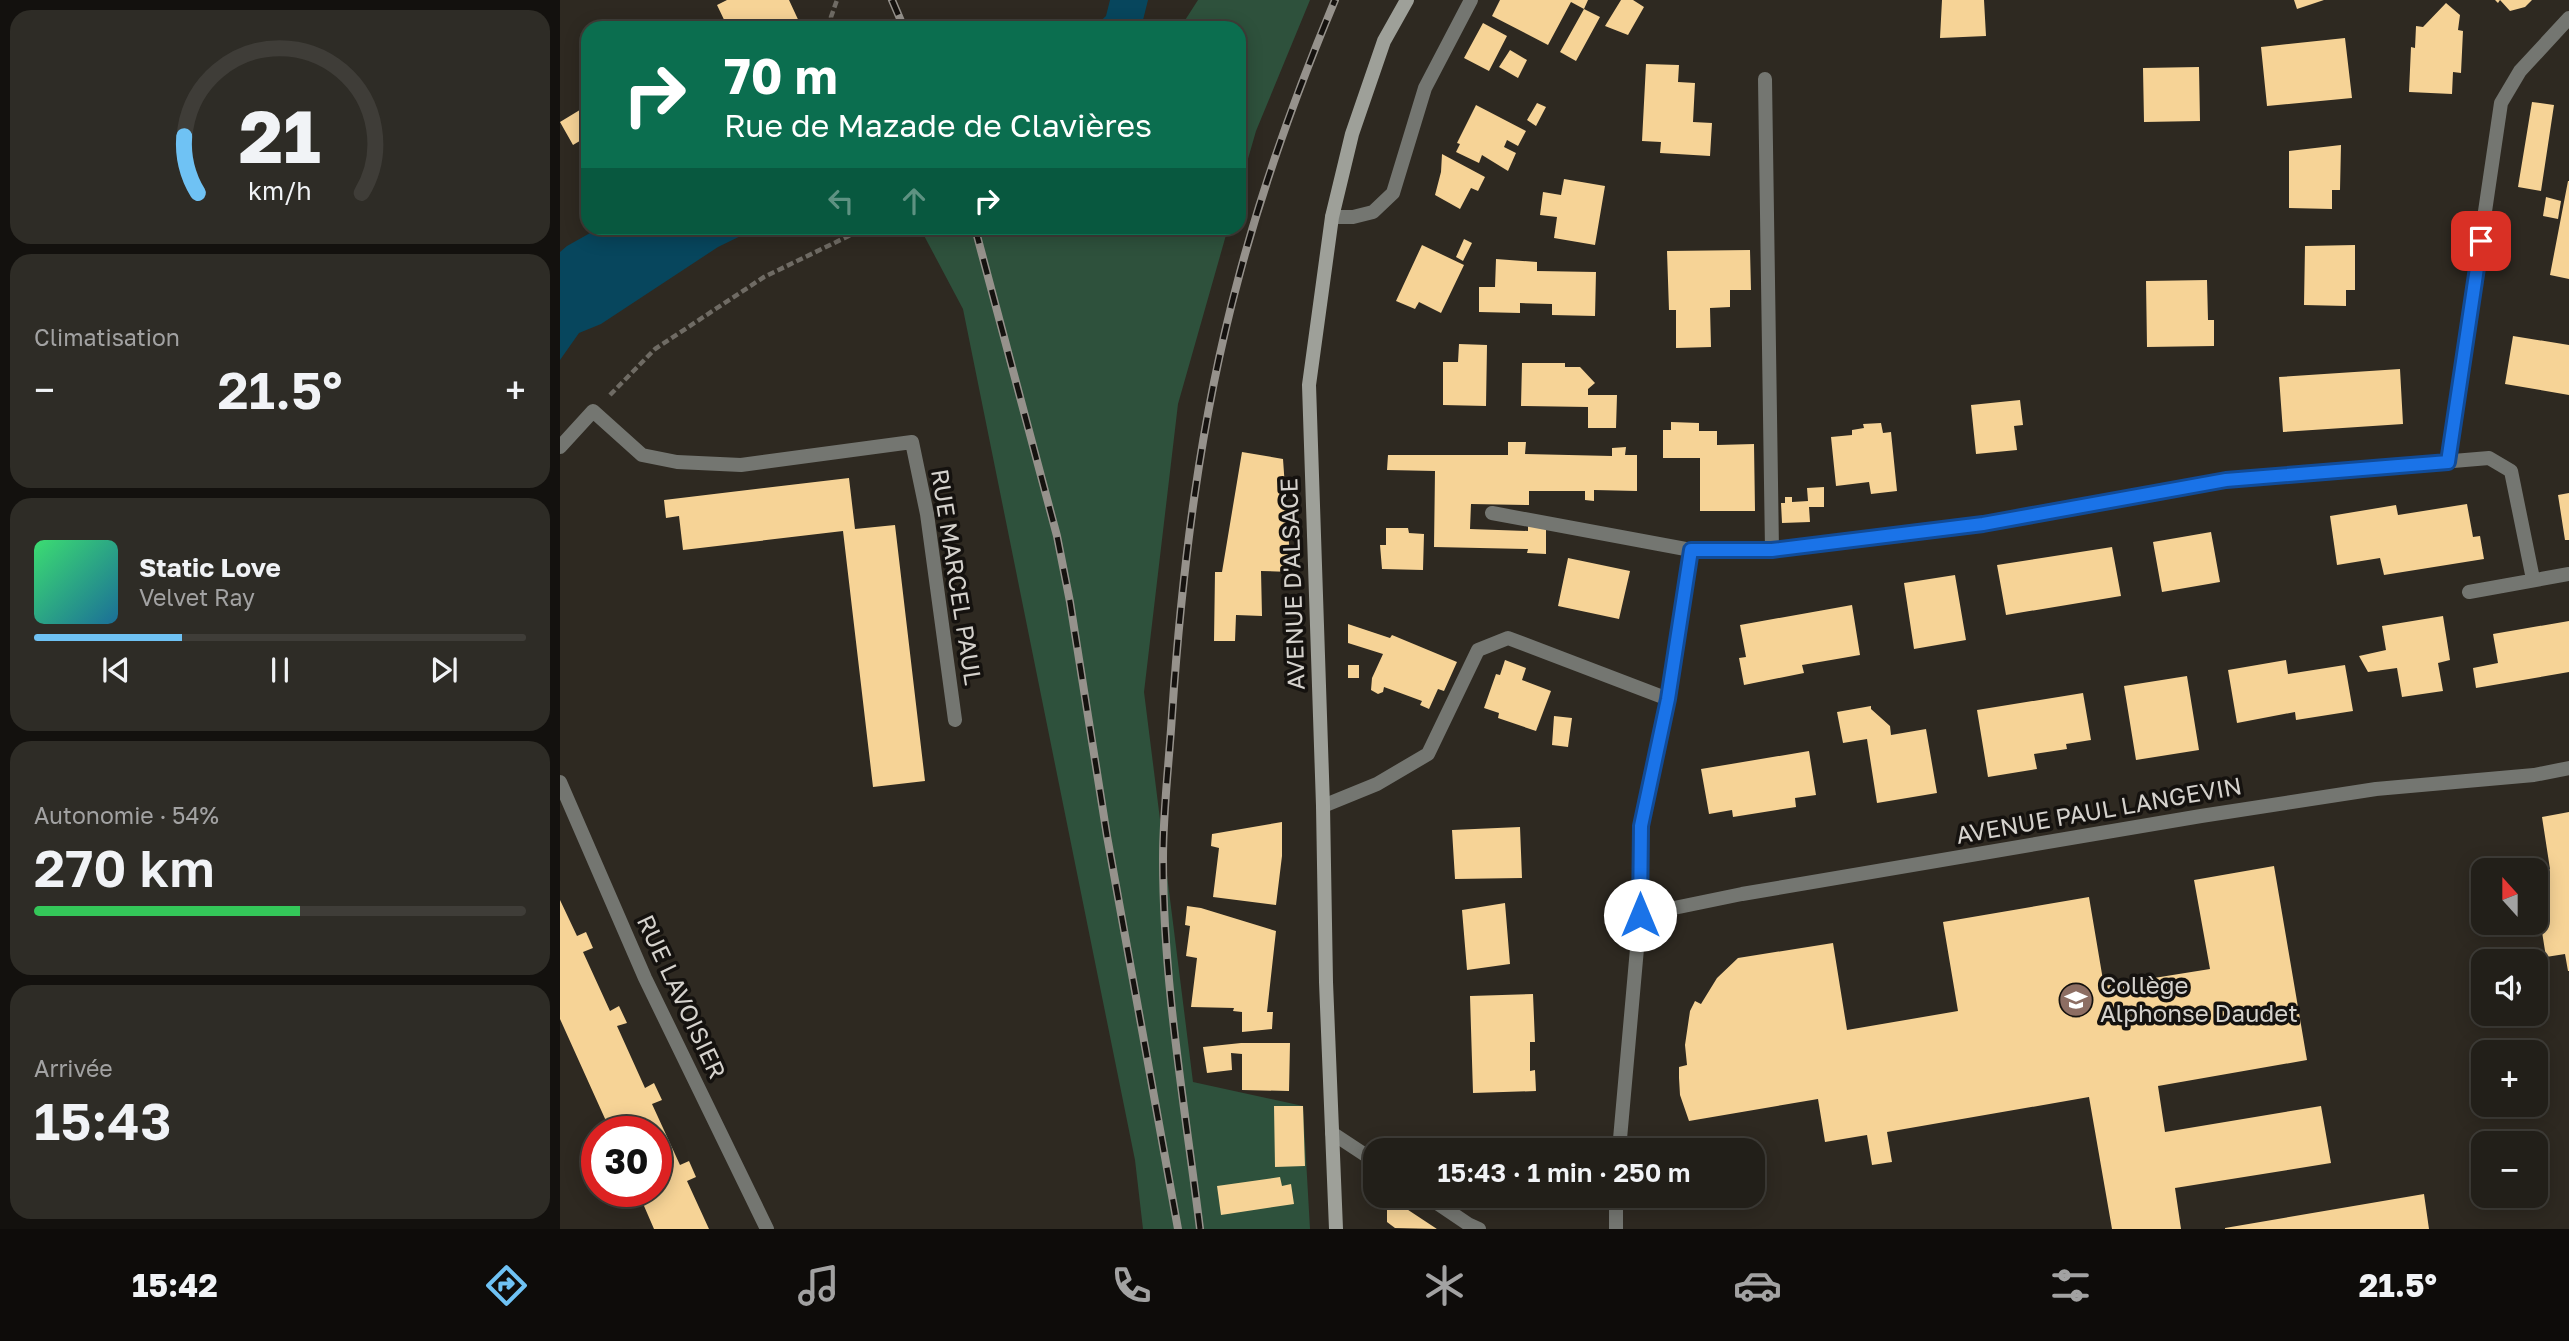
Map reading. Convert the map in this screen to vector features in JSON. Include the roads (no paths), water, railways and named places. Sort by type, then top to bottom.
[{"type":"main road","name":"AVENUE D'ALSACE","points":[[1336,1229],[1309,385],[1332,217],[1352,134],[1380,52],[1407,0]]},
{"type":"street","points":[[1332,217],[1353,217],[1373,212],[1393,193],[1425,88],[1471,0]]},
{"type":"street","points":[[2448,462],[2501,103],[2520,71],[2569,18]]},
{"type":"street","points":[[1765,79],[1772,550]]},
{"type":"street","name":"RUE MARCEL PAUL","points":[[560,447],[593,411],[642,455],[677,462],[741,465],[912,442],[927,514],[955,720]]},
{"type":"street","points":[[1492,513],[1691,550],[1772,550],[1983,524],[2226,480],[2489,458],[2511,471],[2533,579]]},
{"type":"street","points":[[1620,1138],[1640,915],[1641,826],[1668,699],[1691,550]]},
{"type":"street","points":[[2469,592],[2569,574]]},
{"type":"street","points":[[1323,806],[1377,785],[1428,754],[1478,650],[1508,638],[1668,699]]},
{"type":"street","name":"AVENUE PAUL LANGEVIN","points":[[1640,915],[1756,892],[2201,816],[2376,789],[2534,775],[2569,768]]},
{"type":"street","name":"RUE LAVOISIER","points":[[560,782],[645,978],[766,1229]]},
{"type":"street","points":[[1332,1133],[1363,1153]]},
{"type":"street","points":[[1444,1208],[1479,1229]]},
{"type":"street","points":[[1616,1208],[1616,1229]]},
{"type":"water","points":[[1110,0],[1148,0],[1143,21],[1101,21],[1106,16]]},
{"type":"water","points":[[587,235],[743,235],[718,247],[601,324],[579,333],[560,360],[560,252]]},
{"type":"railway","points":[[892,0],[901,21]]},
{"type":"railway","points":[[1200,1229],[1176,1045],[1167,952],[1163,859],[1176,660],[1187,550],[1213,387],[1238,280],[1282,138],[1335,0]]},
{"type":"railway","points":[[977,235],[1057,536],[1107,836],[1178,1229]]},
{"type":"place","name":"Collège Alphonse Daudet","points":[[2076,1000]]}]
